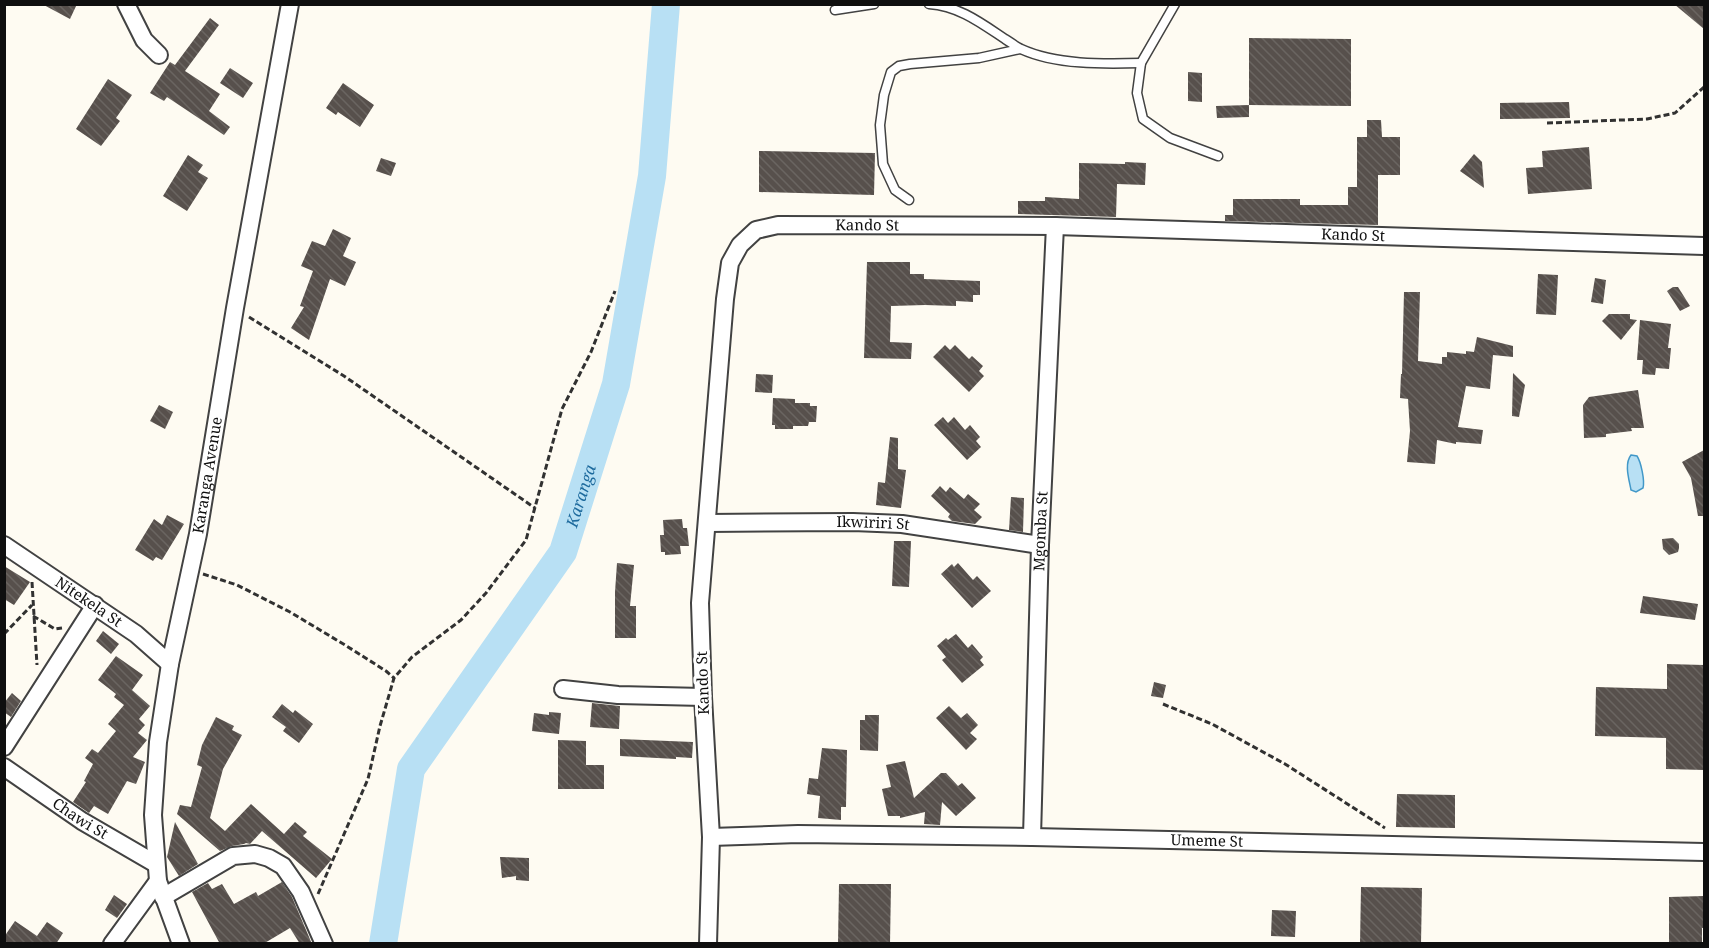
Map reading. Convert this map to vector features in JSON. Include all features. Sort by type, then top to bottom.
[{"type":"street","points":[[126,4],[144,40],[159,55]]},
{"type":"street","name":"Karanga Avenue","points":[[181,944],[160,889],[156,864],[153,815],[158,742],[170,664],[198,534],[235,308],[290,4]]},
{"type":"street","name":"Kando St","points":[[708,944],[711,837],[700,603],[725,299],[730,263],[740,245],[756,230],[778,225],[1055,226],[1704,246]]},
{"type":"street","name":"Mgomba St","points":[[1032,837],[1040,545],[1055,226]]},
{"type":"street","name":"Ikwiriri St","points":[[707,523],[902,524],[1040,545]]},
{"type":"street","name":"Nitekela St","points":[[4,544],[136,634],[170,664]]},
{"type":"street","points":[[4,747],[95,605]]},
{"type":"street","points":[[563,689],[618,695],[703,697]]},
{"type":"street","name":"Chawi St","points":[[4,768],[82,820],[156,864]]},
{"type":"street","name":"Umeme St","points":[[711,837],[798,834],[1032,837],[1704,852]]},
{"type":"street","points":[[112,944],[160,889],[232,856],[255,854],[269,858],[283,866],[301,892],[324,944]]},
{"type":"lane","points":[[835,10],[874,4]]},
{"type":"lane","points":[[929,4],[941,5],[967,14],[1020,49],[1045,56],[1089,64],[1141,63]]},
{"type":"lane","points":[[1174,4],[1141,63],[1137,93],[1143,119],[1170,138],[1218,156]]},
{"type":"lane","points":[[909,200],[895,190],[883,164],[880,124],[884,95],[891,72],[899,66],[910,64],[979,58],[1020,49]]},
{"type":"path","points":[[1547,123],[1647,119],[1675,113],[1704,87]]},
{"type":"path","points":[[310,912],[368,779],[394,678],[412,657],[461,620],[486,593],[526,540],[562,409],[591,352],[615,291]]},
{"type":"path","points":[[235,308],[344,376],[535,508]]},
{"type":"path","points":[[31,562],[32,604],[40,692]]},
{"type":"path","points":[[190,570],[237,585],[290,612],[394,678]]},
{"type":"path","points":[[4,634],[32,604]]},
{"type":"path","points":[[33,616],[56,629],[81,627]]},
{"type":"path","points":[[1163,704],[1212,724],[1285,764],[1409,845]]},
{"type":"water","points":[[1631,455],[1637,456],[1643,476],[1643,488],[1636,492],[1631,490],[1628,472]]},
{"type":"building","points":[[42,4],[77,4],[70,19]]},
{"type":"building","points":[[1674,4],[1704,4],[1704,29]]},
{"type":"building","points":[[210,18],[219,25],[185,71],[220,94],[209,111],[230,127],[224,135],[167,97],[164,101],[150,93],[170,62],[175,65]]},
{"type":"building","points":[[1249,38],[1351,39],[1351,106],[1249,105]]},
{"type":"building","points":[[230,68],[253,83],[243,98],[220,83]]},
{"type":"building","points":[[1188,72],[1202,73],[1202,102],[1188,101]]},
{"type":"building","points":[[108,79],[132,95],[116,118],[120,121],[101,146],[76,129]]},
{"type":"building","points":[[343,83],[374,105],[360,127],[338,112],[336,115],[326,108]]},
{"type":"building","points":[[1569,102],[1570,118],[1500,119],[1500,103]]},
{"type":"building","points":[[1249,105],[1249,117],[1217,118],[1216,106]]},
{"type":"building","points":[[1367,120],[1381,120],[1382,137],[1400,137],[1400,175],[1378,175],[1378,225],[1225,221],[1225,215],[1233,215],[1233,199],[1300,199],[1300,205],[1348,205],[1348,187],[1357,187],[1357,137],[1367,137]]},
{"type":"building","points":[[1589,147],[1592,189],[1528,194],[1526,168],[1543,167],[1542,151]]},
{"type":"building","points":[[759,151],[875,153],[874,195],[759,192]]},
{"type":"building","points":[[1474,154],[1482,162],[1484,188],[1460,171]]},
{"type":"building","points":[[188,155],[203,165],[198,172],[208,178],[187,211],[163,196]]},
{"type":"building","points":[[381,158],[396,163],[391,176],[376,171]]},
{"type":"building","points":[[1125,162],[1146,163],[1145,185],[1117,184],[1116,217],[1018,214],[1018,201],[1045,201],[1045,197],[1079,199],[1079,163],[1125,164]]},
{"type":"building","points":[[333,229],[351,238],[343,256],[356,262],[345,286],[330,279],[309,340],[291,328],[304,307],[300,306],[313,271],[301,266],[312,241],[325,246]]},
{"type":"building","points":[[867,262],[910,262],[910,274],[924,274],[924,279],[980,281],[980,295],[973,295],[973,302],[956,301],[956,306],[891,306],[890,342],[912,343],[911,359],[864,358]]},
{"type":"building","points":[[1538,274],[1558,275],[1556,315],[1536,314]]},
{"type":"building","points":[[1595,278],[1606,280],[1603,304],[1591,302]]},
{"type":"building","points":[[1678,287],[1690,306],[1680,311],[1667,291]]},
{"type":"building","points":[[1404,292],[1420,292],[1418,361],[1442,364],[1442,357],[1447,357],[1447,352],[1466,354],[1466,351],[1474,352],[1477,337],[1513,346],[1513,357],[1493,355],[1490,389],[1466,386],[1458,427],[1483,430],[1481,444],[1456,442],[1456,444],[1437,440],[1435,464],[1407,462],[1410,431],[1408,399],[1400,398]]},
{"type":"building","points":[[1609,314],[1630,314],[1630,319],[1637,320],[1621,340],[1602,321]]},
{"type":"building","points":[[1640,320],[1671,324],[1668,348],[1671,348],[1669,369],[1656,368],[1655,375],[1642,374],[1643,360],[1637,360]]},
{"type":"building","points":[[945,345],[950,350],[955,345],[969,359],[972,356],[983,366],[979,371],[984,376],[969,392],[933,357]]},
{"type":"building","points":[[1513,373],[1525,385],[1519,417],[1512,416]]},
{"type":"building","points":[[756,374],[773,375],[772,393],[755,392]]},
{"type":"building","points":[[1638,390],[1644,428],[1631,428],[1632,431],[1606,434],[1606,437],[1584,438],[1583,405],[1589,397]]},
{"type":"building","points":[[773,398],[795,399],[795,403],[810,403],[810,406],[817,406],[816,422],[809,422],[808,426],[793,426],[793,429],[775,429],[775,425],[772,425]]},
{"type":"building","points":[[159,405],[173,412],[165,429],[150,421]]},
{"type":"building","points":[[943,417],[948,423],[954,417],[965,430],[970,425],[980,437],[976,441],[981,447],[967,460],[934,425]]},
{"type":"building","points":[[890,437],[898,438],[898,469],[906,470],[901,508],[876,505],[878,482],[885,483]]},
{"type":"building","points":[[1704,450],[1704,516],[1698,516],[1691,478],[1682,462]]},
{"type":"building","points":[[940,486],[946,492],[950,487],[964,499],[968,494],[980,504],[974,510],[982,517],[975,524],[952,521],[948,517],[950,514],[931,496]]},
{"type":"building","points":[[1011,497],[1024,498],[1023,532],[1009,530]]},
{"type":"building","points":[[167,515],[184,524],[162,560],[156,557],[153,561],[135,550],[154,519],[162,525]]},
{"type":"building","points":[[682,519],[683,528],[687,528],[689,546],[680,546],[681,554],[665,555],[665,552],[661,552],[660,535],[664,535],[663,520]]},
{"type":"building","points":[[1673,538],[1679,544],[1679,548],[1678,552],[1669,555],[1663,549],[1662,539]]},
{"type":"building","points":[[894,541],[911,541],[909,587],[892,586]]},
{"type":"building","points":[[617,563],[634,565],[630,606],[636,606],[636,638],[615,638]]},
{"type":"building","points":[[958,563],[973,580],[977,576],[991,591],[972,608],[941,574],[952,564],[954,567]]},
{"type":"building","points":[[4,566],[30,582],[14,605],[4,599]]},
{"type":"building","points":[[1643,596],[1698,604],[1695,620],[1640,613]]},
{"type":"building","points":[[103,631],[119,644],[111,654],[96,641]]},
{"type":"building","points":[[956,634],[968,648],[972,644],[983,657],[980,660],[984,665],[962,683],[942,660],[946,657],[937,646],[946,638],[948,640]]},
{"type":"building","points":[[116,656],[143,675],[132,690],[150,706],[139,719],[145,725],[138,733],[147,740],[133,757],[145,762],[136,784],[127,781],[108,814],[94,806],[89,813],[73,802],[86,782],[84,781],[93,764],[85,758],[92,749],[98,753],[116,731],[108,724],[124,705],[114,697],[116,694],[98,680]]},
{"type":"building","points":[[1667,664],[1704,665],[1704,770],[1666,769],[1666,738],[1595,736],[1596,687],[1667,689]]},
{"type":"building","points":[[1154,682],[1166,685],[1163,698],[1151,696]]},
{"type":"building","points":[[12,693],[21,701],[11,717],[4,712],[4,703]]},
{"type":"building","points":[[592,703],[620,706],[619,729],[590,727]]},
{"type":"building","points":[[282,704],[293,713],[295,710],[313,724],[299,743],[283,731],[286,727],[272,717]]},
{"type":"building","points":[[949,706],[961,718],[967,713],[978,725],[970,733],[977,739],[966,750],[936,718]]},
{"type":"building","points":[[549,712],[561,713],[559,734],[532,731],[534,713],[549,715]]},
{"type":"building","points":[[865,715],[879,715],[878,751],[860,750],[860,720],[865,720]]},
{"type":"building","points":[[216,717],[234,726],[232,730],[242,735],[223,769],[210,818],[225,831],[251,804],[284,834],[295,822],[307,832],[303,836],[332,859],[316,878],[262,831],[250,844],[232,846],[220,851],[177,814],[180,805],[191,807],[202,767],[197,765],[202,745]]},
{"type":"building","points":[[620,739],[693,742],[692,758],[620,756]]},
{"type":"building","points":[[558,740],[586,741],[586,765],[604,765],[604,789],[558,789]]},
{"type":"building","points":[[822,748],[847,750],[846,807],[841,807],[841,820],[818,818],[820,796],[807,794],[809,778],[818,779]]},
{"type":"building","points":[[905,761],[914,798],[941,773],[946,773],[958,786],[962,783],[976,798],[956,816],[942,802],[940,825],[924,824],[925,812],[900,818],[900,816],[888,816],[882,789],[891,787],[886,765]]},
{"type":"building","points":[[1397,794],[1455,795],[1455,828],[1396,827]]},
{"type":"building","points":[[175,822],[198,864],[179,876],[167,857]]},
{"type":"building","points":[[500,857],[529,858],[529,881],[516,880],[516,876],[502,878]]},
{"type":"building","points":[[282,882],[292,897],[312,944],[300,944],[290,928],[263,944],[220,944],[192,892],[208,883],[212,889],[222,884],[234,904],[256,892],[258,896]]},
{"type":"building","points":[[839,884],[891,884],[890,944],[838,944]]},
{"type":"building","points":[[1361,887],[1422,888],[1421,944],[1360,944]]},
{"type":"building","points":[[114,895],[127,904],[117,918],[105,910]]},
{"type":"building","points":[[1704,896],[1702,944],[1669,944],[1669,897]]},
{"type":"building","points":[[1272,910],[1296,911],[1295,937],[1271,936]]},
{"type":"building","points":[[15,921],[37,936],[47,922],[63,933],[56,944],[4,944],[4,937]]},
{"type":"waterway","name":"Karanga","points":[[383,944],[411,769],[563,552],[616,384],[652,176],[666,4]]}]
